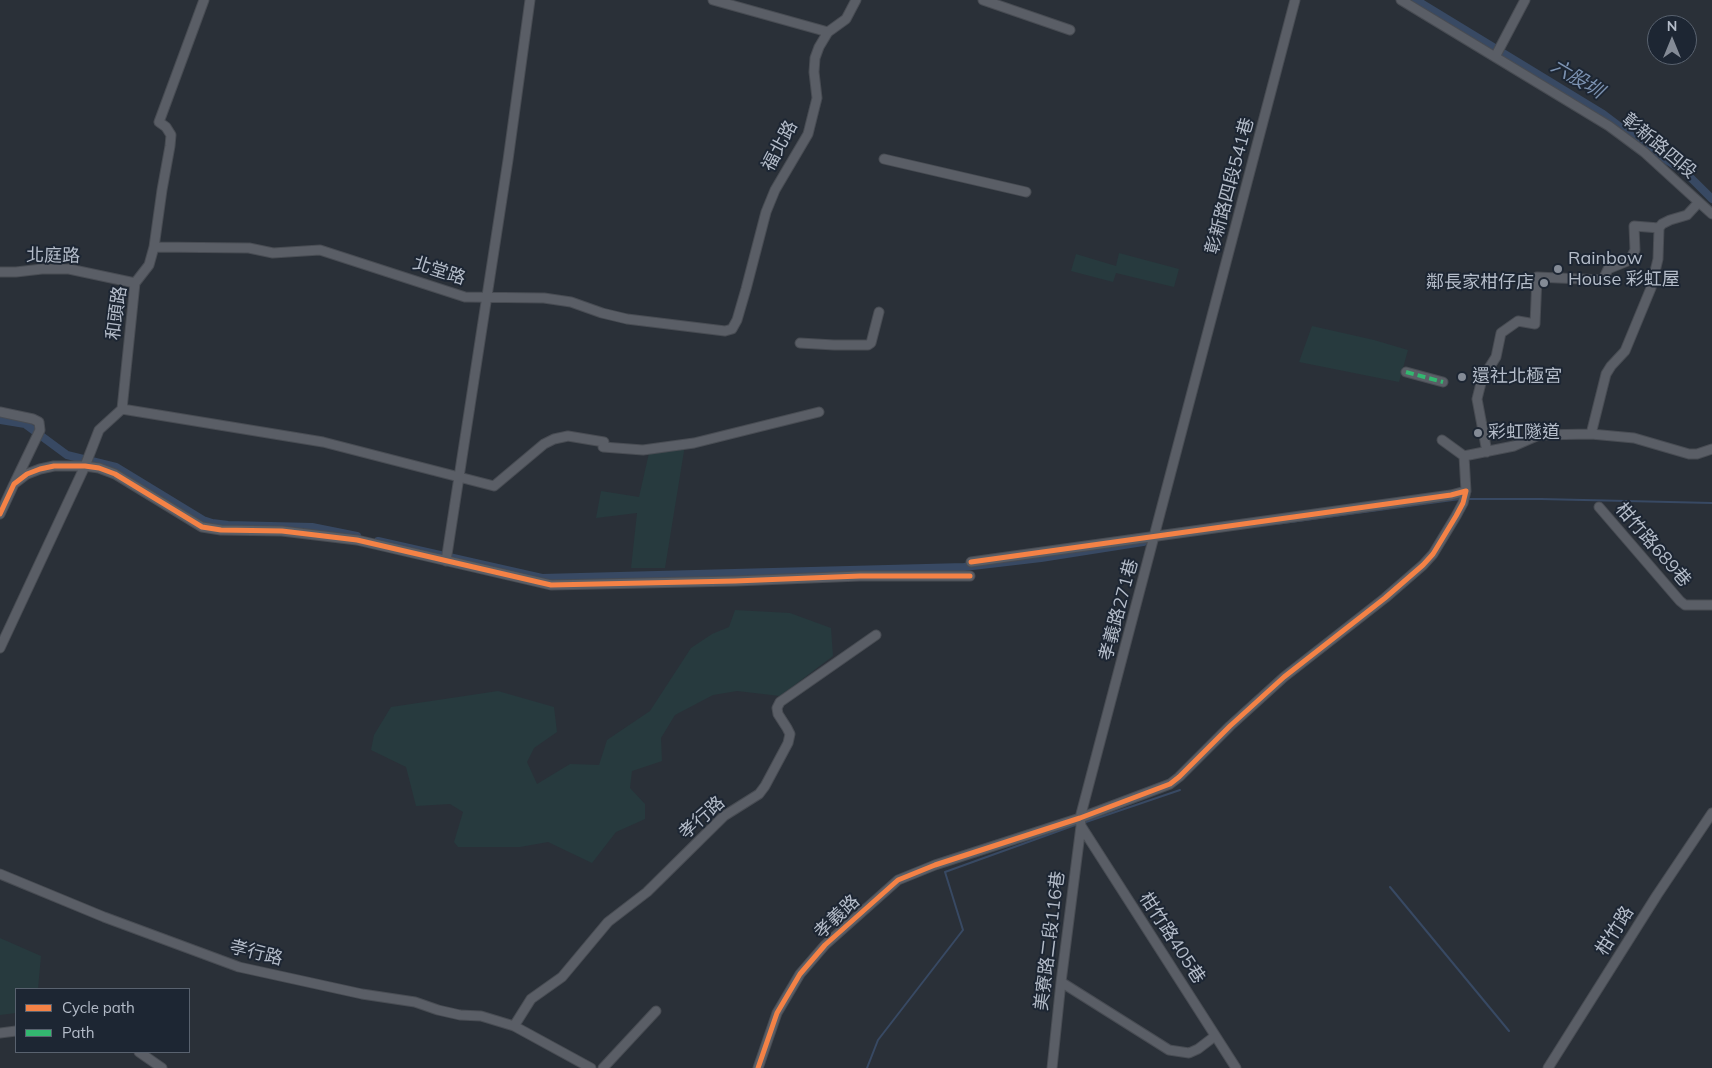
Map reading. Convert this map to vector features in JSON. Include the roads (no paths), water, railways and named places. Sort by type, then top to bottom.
[{"type":"street","name":"和頭路","points":[[122,409],[135,283],[149,265],[154,247],[171,135],[166,127],[159,122],[204,0]]},
{"type":"street","points":[[446,560],[508,160],[530,0]]},
{"type":"street","points":[[712,0],[828,32]]},
{"type":"street","name":"福北路","points":[[746,289],[766,212],[775,190],[808,134],[818,98],[814,72],[815,58],[819,47],[828,32],[846,19],[856,0]]},
{"type":"street","points":[[984,0],[1070,30]]},
{"type":"street","name":"彰新路四段541巷","points":[[1196,380],[1295,0]]},
{"type":"street","name":"彰新路四段","points":[[1401,0],[1609,126],[1644,152],[1712,214]]},
{"type":"street","points":[[1495,57],[1522,1]]},
{"type":"street","points":[[884,159],[1026,192]]},
{"type":"street","points":[[1591,434],[1606,374],[1625,351],[1651,288],[1658,259],[1659,228],[1670,220],[1687,216],[1700,202]]},
{"type":"street","points":[[1487,452],[1477,399],[1482,379],[1496,358],[1501,334],[1518,322],[1535,324],[1536,277],[1602,280],[1608,269],[1630,260],[1635,250],[1634,226],[1659,228]]},
{"type":"street","name":"北堂路","points":[[154,247],[250,248],[273,253],[320,250],[465,297],[544,298],[571,302],[602,313],[627,319],[725,331],[732,329],[737,320],[746,289]]},
{"type":"street","name":"北庭路","points":[[0,272],[69,269],[135,283]]},
{"type":"street","points":[[800,343],[868,345],[871,343],[879,312]]},
{"type":"street","points":[[1406,372],[1443,382]]},
{"type":"street","name":"孝義路271巷","points":[[1081,822],[1196,380]]},
{"type":"street","points":[[0,648],[85,466],[99,430],[122,409],[323,442],[494,486],[544,444],[554,439],[568,436],[643,450],[694,442],[819,412]]},
{"type":"street","points":[[0,412],[33,419],[39,422],[40,430],[0,514]]},
{"type":"street","points":[[1442,440],[1464,456],[1514,446],[1539,435],[1591,434],[1634,438],[1689,454],[1697,454],[1712,449]]},
{"type":"street","points":[[971,562],[1451,495],[1466,491],[1464,456]]},
{"type":"street","points":[[14,484],[27,474],[54,466],[99,468],[115,474],[202,527],[221,530],[282,531],[357,540],[551,585],[860,576],[970,576]]},
{"type":"street","name":"孝義路","points":[[758,1068],[777,1013],[800,974],[825,945],[898,880],[935,866],[1081,822],[1170,784],[1284,677],[1370,611],[1424,565],[1456,516],[1463,503],[1466,491]]},
{"type":"street","name":"柑竹路689巷","points":[[1599,507],[1680,601],[1685,605],[1712,605]]},
{"type":"street","name":"孝行路","points":[[514,1026],[531,999],[562,977],[608,922],[648,892],[724,816],[759,794],[788,743],[790,734],[788,728],[778,714],[777,708],[780,702],[876,634]]},
{"type":"street","name":"柑竹路","points":[[1548,1068],[1657,894],[1712,814]]},
{"type":"street","name":"美寮路二段116巷","points":[[1052,1068],[1081,822]]},
{"type":"street","name":"柑竹路405巷","points":[[1081,822],[1236,1068]]},
{"type":"street","name":"孝行路","points":[[0,874],[104,917],[239,967],[362,994],[415,1002],[453,1013],[481,1016],[514,1026],[591,1068]]},
{"type":"street","points":[[1061,982],[1169,1050],[1189,1053],[1198,1049],[1215,1036]]},
{"type":"street","points":[[603,1068],[656,1011]]},
{"type":"street","points":[[0,1033],[15,1031]]},
{"type":"street","points":[[140,1053],[158,1067]]},
{"type":"waterway","name":"六股圳","points":[[1416,0],[1603,114],[1652,151],[1684,171],[1712,199]]},
{"type":"waterway","points":[[0,420],[25,424],[67,455],[116,467],[203,520],[212,523],[312,527],[357,536]]},
{"type":"waterway","points":[[1276,524],[1460,499]]},
{"type":"waterway","points":[[1467,499],[1712,503]]},
{"type":"waterway","points":[[378,541],[542,578],[964,567],[1041,558],[1143,542]]},
{"type":"waterway","points":[[1083,823],[1180,790]]},
{"type":"waterway","points":[[867,1068],[878,1040],[963,930],[945,872],[1078,824]]},
{"type":"waterway","points":[[1390,887],[1509,1031]]},
{"type":"place","name":"Rainbow House 彩虹屋","points":[[1558,269]]},
{"type":"place","name":"鄰長家柑仔店","points":[[1544,283]]},
{"type":"place","name":"還社北極宮","points":[[1462,377]]},
{"type":"place","name":"彩虹隧道","points":[[1478,433]]}]
